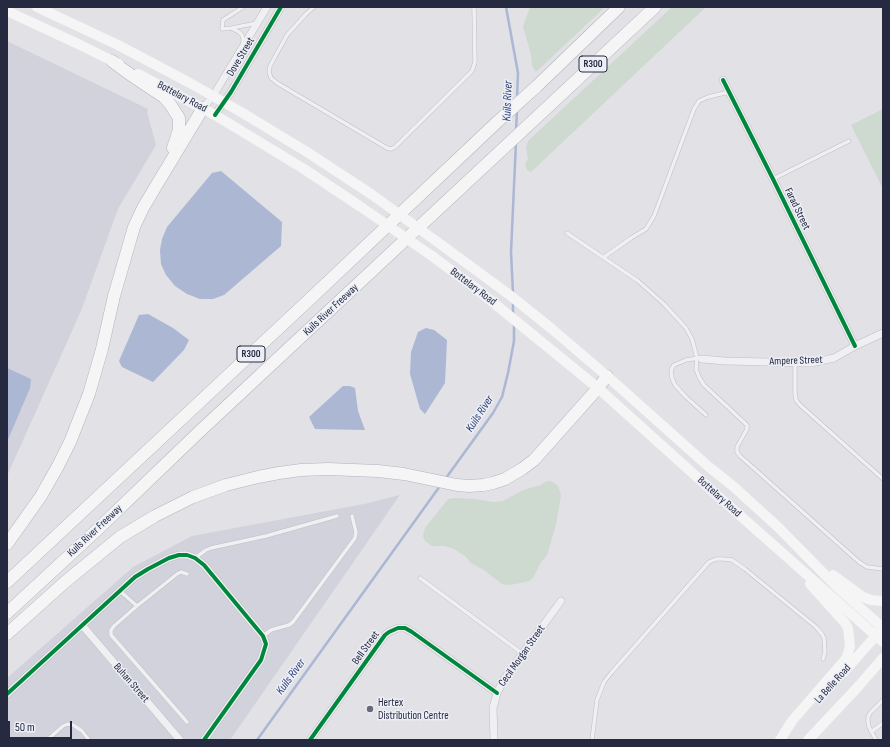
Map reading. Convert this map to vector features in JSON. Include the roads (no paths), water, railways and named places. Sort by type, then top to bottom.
[{"type":"highway","name":"Kuils River Freeway","points":[[7,582],[537,86],[619,7]]},
{"type":"highway","name":"Kuils River Freeway","points":[[7,612],[98,529],[199,432],[655,7]]},
{"type":"highway","points":[[112,61],[128,74],[164,97],[176,112],[179,130],[168,165]]},
{"type":"highway","points":[[7,544],[41,496],[70,442],[89,394],[102,349],[118,281],[134,226],[168,165],[203,108]]},
{"type":"highway","points":[[7,634],[65,582],[120,537],[155,516],[193,497],[226,485],[258,477],[301,470],[328,469],[352,469],[404,474],[469,486],[483,486],[505,479],[534,460],[607,376]]},
{"type":"main road","name":"Bottelary Road","points":[[37,7],[118,45],[224,102],[307,152],[371,194],[477,270],[552,329],[734,487],[778,527],[882,632]]},
{"type":"main road","name":"Bottelary Road","points":[[7,11],[76,43],[216,115],[304,169],[432,256],[474,287],[548,346],[598,388],[797,566],[882,632]]},
{"type":"main road","points":[[806,556],[862,597],[871,600],[883,601]]},
{"type":"main road","points":[[781,740],[792,721],[847,657],[850,646],[848,628],[845,623],[812,587],[797,566]]},
{"type":"main road","name":"La Belle Road","points":[[781,740],[882,632]]},
{"type":"main road","name":"La Belle Road","points":[[808,740],[883,658]]},
{"type":"street","name":"Dove Street","points":[[203,108],[213,96],[267,7]]},
{"type":"street","name":"Dove Street","points":[[216,115],[281,7]]},
{"type":"street","name":"Farad Street","points":[[723,80],[855,346]]},
{"type":"street","name":"Ampere Street","points":[[700,358],[725,361],[811,362],[834,358],[883,333]]},
{"type":"street","points":[[7,694],[135,578],[148,568],[169,558],[179,555],[187,555],[195,558],[204,565],[263,636],[266,644],[261,660],[204,740]]},
{"type":"street","name":"Cecil Morgan Street","points":[[494,740],[493,708],[496,693],[561,601]]},
{"type":"street","name":"Buhan Street","points":[[82,626],[180,740]]},
{"type":"street","name":"Bell Street","points":[[310,740],[385,636],[389,632],[398,628],[405,628],[412,632],[496,693]]},
{"type":"lane","points":[[243,7],[223,20],[222,29],[257,23]]},
{"type":"lane","points":[[314,7],[287,35],[270,66],[269,72],[271,78],[277,83],[391,149],[395,147],[472,71],[475,62],[474,7]]},
{"type":"lane","points":[[232,28],[242,35],[244,42],[243,46]]},
{"type":"lane","points":[[604,257],[646,228],[654,216],[694,109],[699,101],[708,97],[729,92]]},
{"type":"lane","points":[[773,179],[849,141]]},
{"type":"lane","points":[[567,233],[638,280],[686,328],[700,358],[696,370],[698,377],[704,385],[747,425],[747,429],[738,446],[737,452],[740,456],[859,562],[867,567],[883,569]]},
{"type":"lane","points":[[700,358],[686,360],[674,365],[671,370],[675,385],[706,415]]},
{"type":"lane","points":[[795,362],[796,400],[883,479]]},
{"type":"lane","points":[[195,558],[211,548],[266,536],[337,516]]},
{"type":"lane","points":[[263,636],[272,630],[294,622],[355,538],[356,532],[352,516]]},
{"type":"lane","points":[[592,740],[597,700],[604,682],[709,562],[716,559],[724,558],[732,560],[816,627],[824,638],[825,652],[823,659]]},
{"type":"lane","points":[[187,574],[181,572],[176,574],[137,606],[111,630],[111,635],[187,722]]},
{"type":"lane","points":[[420,578],[523,654]]},
{"type":"lane","points":[[120,591],[137,606]]},
{"type":"lane","points":[[876,740],[871,732],[868,718],[870,713],[883,700]]},
{"type":"lane","points":[[871,732],[883,723]]},
{"type":"lane","points":[[47,740],[63,726],[68,724],[73,725],[82,731],[89,740]]},
{"type":"water","points":[[221,171],[282,222],[281,246],[224,295],[213,299],[200,299],[187,294],[175,286],[166,275],[161,264],[160,250],[162,239],[167,227],[212,173]]},
{"type":"water","points":[[148,314],[173,328],[189,340],[184,350],[153,382],[122,367],[119,361],[139,315]]},
{"type":"water","points":[[426,328],[434,330],[447,340],[445,383],[425,414],[420,409],[410,374],[411,352],[418,332]]},
{"type":"water","points":[[7,368],[31,379],[30,388],[7,442]]},
{"type":"water","points":[[343,386],[355,388],[358,411],[365,430],[315,429],[309,417]]},
{"type":"waterway","name":"Kuils River","points":[[506,7],[518,73],[517,98]]},
{"type":"waterway","name":"Kuils River","points":[[516,131],[517,111]]},
{"type":"waterway","name":"Kuils River","points":[[513,293],[511,252],[516,142]]},
{"type":"waterway","name":"Kuils River","points":[[513,302],[513,315]]},
{"type":"waterway","name":"Kuils River","points":[[446,478],[493,413],[502,397],[514,341],[514,322]]},
{"type":"waterway","name":"Kuils River","points":[[257,740],[440,486]]},
{"type":"place","name":"Hertex Distribution Centre","points":[[370,709]]}]
